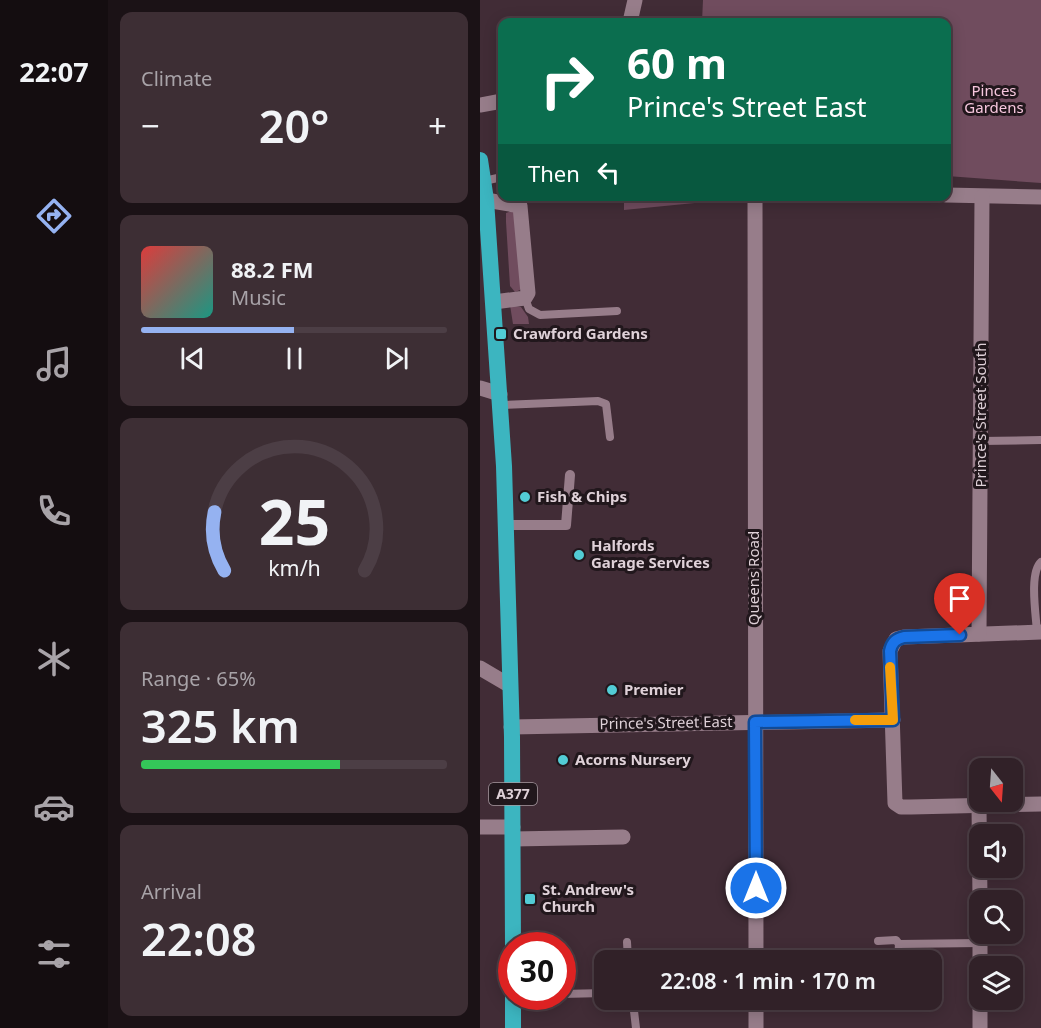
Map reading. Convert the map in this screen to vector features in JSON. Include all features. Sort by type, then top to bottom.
[{"type":"highway","name":"A377","points":[[480,160],[486,200],[494,302],[506,525],[512,727],[513,932]]},
{"type":"highway","points":[[513,1010],[513,1028]]},
{"type":"street","points":[[631,18],[636,0]]},
{"type":"street","points":[[480,105],[498,102]]},
{"type":"street","points":[[951,195],[1041,197]]},
{"type":"street","name":"Prince's Street South","points":[[979,634],[982,196]]},
{"type":"street","points":[[486,200],[498,200]]},
{"type":"street","points":[[494,302],[525,298],[528,293],[520,201]]},
{"type":"street","name":"Queens Road","points":[[755,201],[756,950]]},
{"type":"street","points":[[480,388],[500,399]]},
{"type":"street","points":[[506,525],[566,525],[570,475]]},
{"type":"street","points":[[969,806],[901,807],[894,803],[890,651],[896,639],[904,637],[1039,632]]},
{"type":"street","points":[[480,668],[509,685]]},
{"type":"street","name":"Prince's Street East","points":[[512,727],[893,720]]},
{"type":"street","points":[[1023,805],[1041,804]]},
{"type":"street","points":[[979,812],[980,890]]},
{"type":"street","points":[[480,827],[513,833],[623,837]]},
{"type":"street","points":[[756,1010],[756,1028]]},
{"type":"street","points":[[980,1010],[980,1028]]},
{"type":"lane","points":[[484,181],[498,178]]},
{"type":"lane","points":[[525,298],[529,309],[540,315],[617,311]]},
{"type":"lane","points":[[500,399],[598,401],[606,405],[610,436]]},
{"type":"lane","points":[[981,441],[1041,440]]},
{"type":"lane","points":[[1039,632],[1034,580],[1035,569],[1041,562]]},
{"type":"lane","points":[[898,944],[969,939]]},
{"type":"lane","points":[[878,940],[896,940],[898,950]]},
{"type":"lane","points":[[627,942],[627,950]]},
{"type":"lane","points":[[576,994],[594,993]]},
{"type":"lane","points":[[634,1011],[636,1028]]},
{"type":"green space","name":"Pinces Gardens","points":[[703,0],[1041,0],[1041,183],[951,176],[951,18],[702,18]]},
{"type":"green space","points":[[624,201],[715,201],[624,210]]},
{"type":"green space","points":[[511,211],[515,213],[521,284],[520,290],[515,292],[510,286],[506,222],[506,213]]},
{"type":"green space","points":[[510,305],[521,307],[528,317],[529,324],[513,324]]},
{"type":"slow traffic","points":[[855,720],[893,720],[890,667]]},
{"type":"place","name":"Crawford Gardens","points":[[501,334]]},
{"type":"place","name":"Fish & Chips","points":[[525,497]]},
{"type":"place","name":"Halfords Garage Services","points":[[579,555]]},
{"type":"place","name":"Premier","points":[[612,690]]},
{"type":"place","name":"Acorns Nursery","points":[[563,760]]},
{"type":"place","name":"St. Andrew's Church","points":[[530,899]]},
{"type":"route","points":[[756,888],[755,722],[893,720],[890,651],[892,644],[896,639],[904,637],[960,635]]}]
